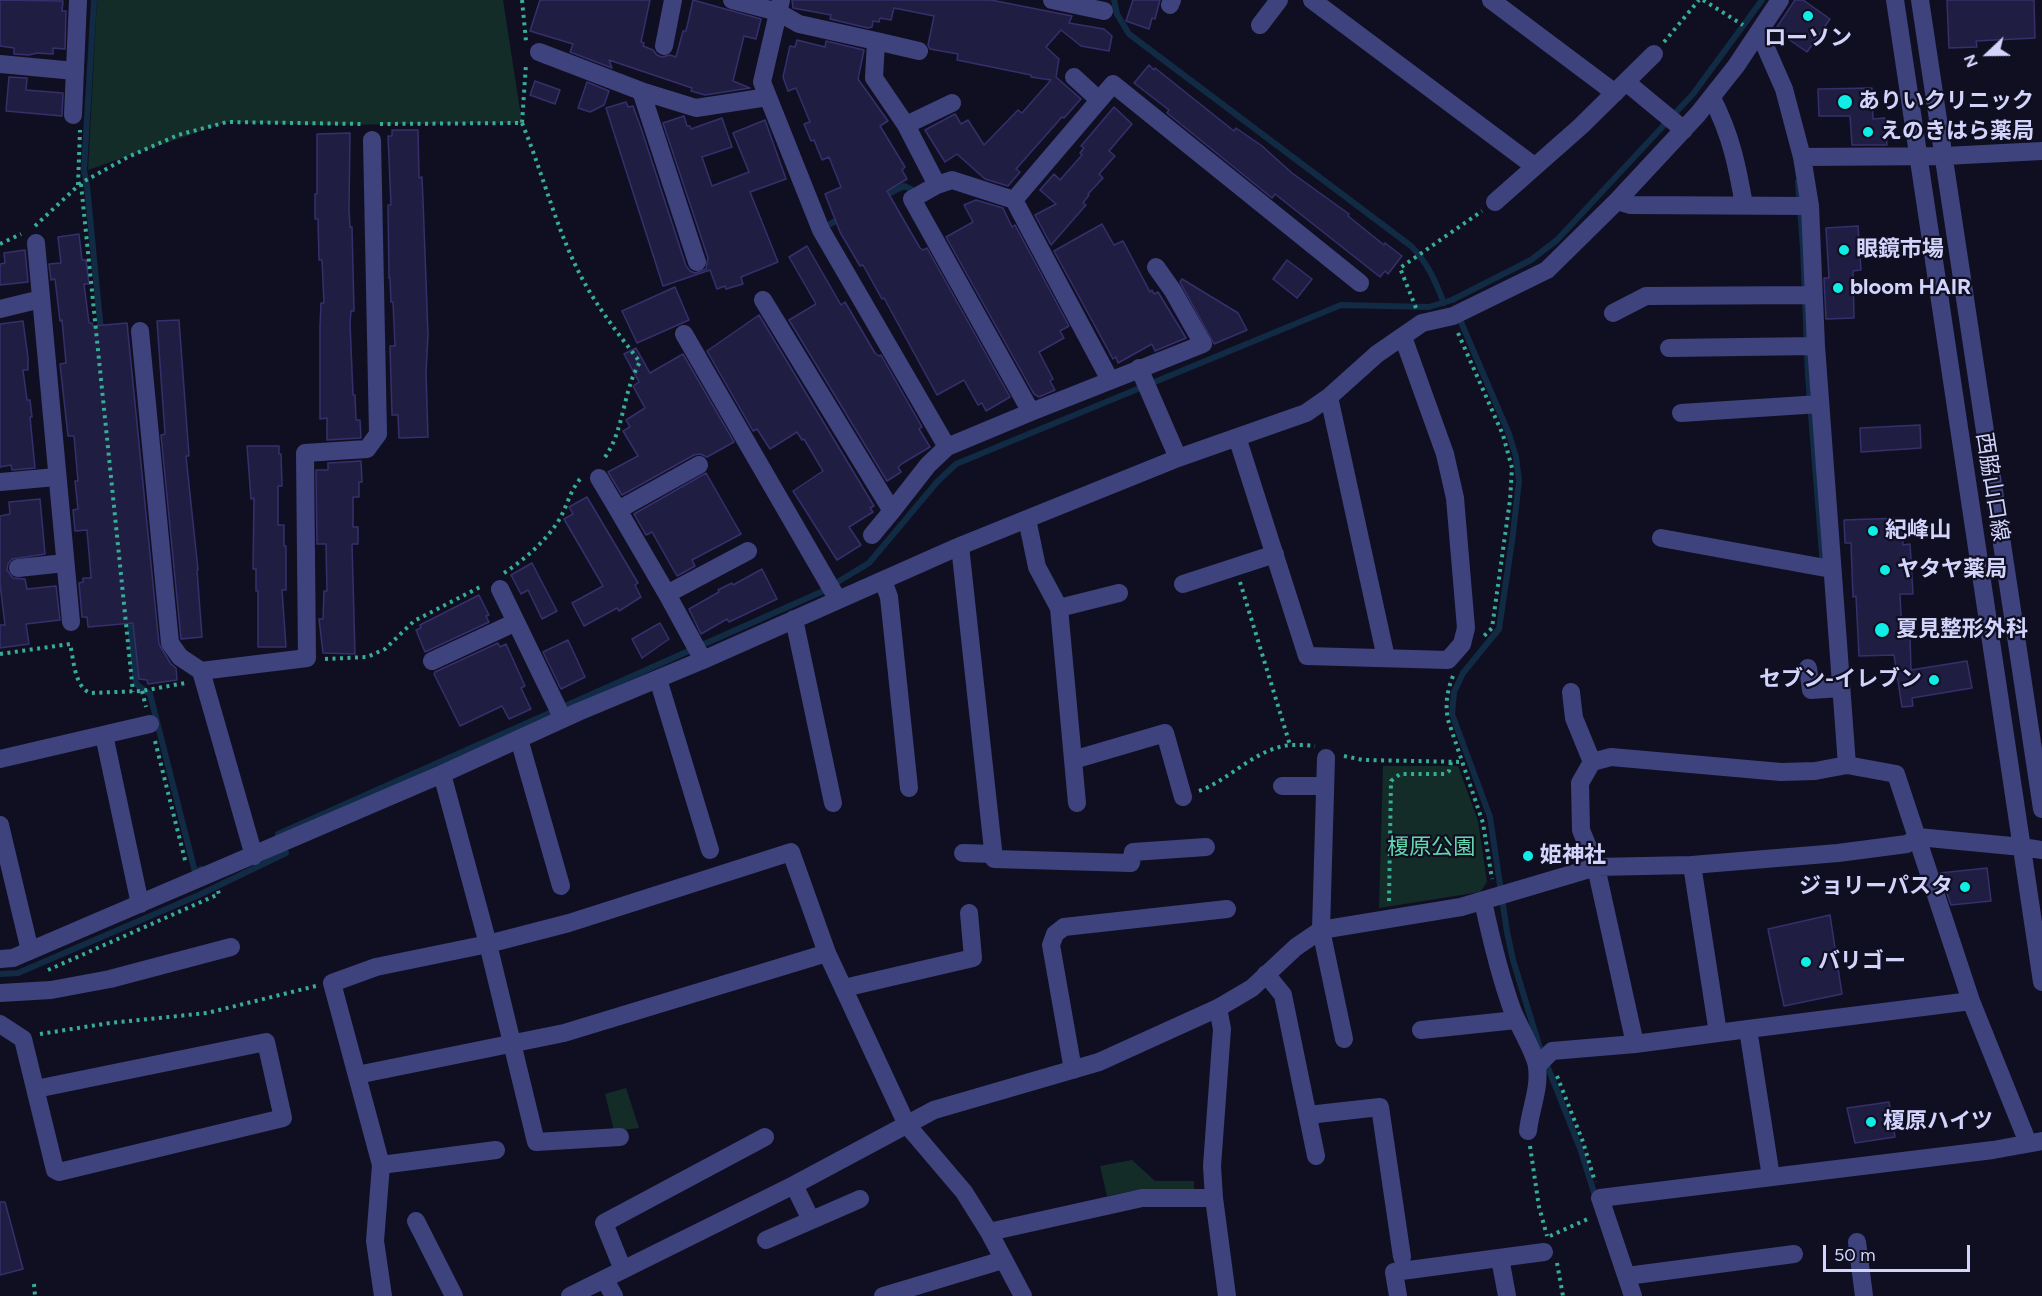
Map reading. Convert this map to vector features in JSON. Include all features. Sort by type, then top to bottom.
[{"type":"street","points":[[73,115],[78,0]]},
{"type":"street","points":[[664,46],[673,0]]},
{"type":"street","points":[[732,0],[780,6],[799,24],[920,51]]},
{"type":"street","points":[[1052,0],[1104,11]]},
{"type":"street","points":[[1260,25],[1279,0]]},
{"type":"street","points":[[1312,0],[1534,166]]},
{"type":"street","points":[[1491,0],[1621,88],[1659,110],[1684,130]]},
{"type":"street","points":[[0,959],[13,958],[190,883],[960,546],[1178,458],[1306,413],[1329,397],[1377,354],[1422,323],[1458,314],[1547,270],[1617,201],[1712,98],[1755,40],[1780,0]]},
{"type":"street","name":"西脇山口線","points":[[1895,0],[2042,982]]},
{"type":"street","name":"西脇山口線","points":[[1920,0],[2042,809]]},
{"type":"street","points":[[780,6],[762,81],[768,97],[821,230],[947,447]]},
{"type":"street","points":[[1755,40],[1784,89],[1802,157],[1812,405],[1834,689],[1846,765]]},
{"type":"street","points":[[876,41],[874,78],[906,125],[937,185]]},
{"type":"street","points":[[530,51],[696,108],[768,97]]},
{"type":"street","points":[[1495,202],[1621,88],[1654,54]]},
{"type":"street","points":[[0,64],[75,71]]},
{"type":"street","points":[[1074,77],[1099,100]]},
{"type":"street","points":[[1014,200],[1113,84],[1360,283]]},
{"type":"street","points":[[642,91],[697,262]]},
{"type":"street","points":[[1712,98],[1733,147],[1744,205]]},
{"type":"street","points":[[906,125],[952,104]]},
{"type":"street","points":[[202,675],[307,658],[305,453],[367,449],[378,434],[373,129]]},
{"type":"street","points":[[1802,157],[1945,156],[2042,151]]},
{"type":"street","points":[[1031,412],[912,199],[937,185],[951,180],[1014,200],[1110,380]]},
{"type":"street","points":[[1617,201],[1630,205],[1803,206]]},
{"type":"street","points":[[36,243],[71,621]]},
{"type":"street","points":[[872,535],[928,465],[947,447],[1203,344],[1173,291],[1156,267]]},
{"type":"street","points":[[1613,313],[1646,296],[1806,295]]},
{"type":"street","points":[[0,309],[41,299]]},
{"type":"street","points":[[763,300],[892,511]]},
{"type":"street","points":[[140,331],[170,643],[180,657],[202,675],[254,855]]},
{"type":"street","points":[[684,334],[838,600]]},
{"type":"street","points":[[1238,437],[1307,656],[1448,660],[1462,644],[1466,628],[1455,498],[1445,454],[1403,338]]},
{"type":"street","points":[[1669,348],[1809,347]]},
{"type":"street","points":[[1139,368],[1178,458]]},
{"type":"street","points":[[1329,397],[1386,658]]},
{"type":"street","points":[[1681,412],[1812,405]]},
{"type":"street","points":[[618,510],[699,465]]},
{"type":"street","points":[[594,473],[618,510],[703,660]]},
{"type":"street","points":[[0,482],[56,477]]},
{"type":"street","points":[[1027,519],[1037,567],[1059,608],[1077,803]]},
{"type":"street","points":[[1661,538],[1824,568]]},
{"type":"street","points":[[960,546],[994,859],[1131,863],[1133,852],[1206,847]]},
{"type":"street","points":[[666,594],[748,551]]},
{"type":"street","points":[[1183,584],[1275,554]]},
{"type":"street","points":[[18,568],[65,562]]},
{"type":"street","points":[[883,581],[889,597],[909,788]]},
{"type":"street","points":[[495,583],[563,719]]},
{"type":"street","points":[[1059,608],[1119,593]]},
{"type":"street","points":[[794,620],[833,803]]},
{"type":"street","points":[[432,661],[516,622]]},
{"type":"street","points":[[1808,668],[1811,690],[1834,689]]},
{"type":"street","points":[[658,679],[710,850]]},
{"type":"street","points":[[1571,692],[1574,718],[1592,762]]},
{"type":"street","points":[[0,759],[150,724]]},
{"type":"street","points":[[1073,760],[1165,733],[1183,797]]},
{"type":"street","points":[[104,735],[140,904]]},
{"type":"street","points":[[519,739],[561,886]]},
{"type":"street","points":[[1633,1296],[1600,1198],[1993,1150],[2035,1142],[1971,1001],[1896,774],[1846,765],[1815,771],[1781,772],[1611,757],[1592,762],[1580,783],[1581,830],[1596,867],[1635,1044]]},
{"type":"street","points":[[1326,758],[1321,930],[1344,1039]]},
{"type":"street","points":[[442,774],[488,944],[536,1143],[620,1137]]},
{"type":"street","points":[[1282,786],[1325,786]]},
{"type":"street","points":[[0,825],[30,951]]},
{"type":"street","points":[[570,1296],[794,1185],[934,1110],[1099,1062],[1218,1008],[1252,988],[1296,947],[1321,930],[1461,907],[1596,867],[1692,865],[1838,853],[1906,844],[1918,837],[2042,850]]},
{"type":"street","points":[[383,1296],[375,1242],[381,1165],[332,983],[376,967],[488,944],[569,923],[791,852],[827,953],[907,1125],[964,1192],[989,1232],[1023,1296]]},
{"type":"street","points":[[963,853],[994,854]]},
{"type":"street","points":[[1692,865],[1718,1033]]},
{"type":"street","points":[[1496,897],[1502,983],[1516,1020],[1544,1061]]},
{"type":"street","points":[[1072,1070],[1051,945],[1055,934],[1064,927],[1227,909]]},
{"type":"street","points":[[844,988],[973,958],[969,913]]},
{"type":"street","points":[[0,993],[51,990],[110,979],[231,947]]},
{"type":"street","points":[[357,1075],[564,1033],[827,953]]},
{"type":"street","points":[[1266,974],[1283,995],[1316,1156]]},
{"type":"street","points":[[1528,1131],[1530,1114],[1544,1061],[1552,1051],[1635,1044],[1971,1001]]},
{"type":"street","points":[[1218,1008],[1222,1029],[1212,1166],[1227,1296]]},
{"type":"street","points":[[1421,1029],[1516,1020]]},
{"type":"street","points":[[0,1024],[21,1038],[27,1052],[55,1170],[59,1172],[283,1118],[266,1042],[36,1089]]},
{"type":"street","points":[[1749,1029],[1771,1177]]},
{"type":"street","points":[[1308,1115],[1380,1107],[1402,1257]]},
{"type":"street","points":[[623,1270],[604,1223],[765,1137]]},
{"type":"street","points":[[381,1165],[496,1150]]},
{"type":"street","points":[[794,1185],[811,1220]]},
{"type":"street","points":[[989,1232],[1142,1198],[1214,1198]]},
{"type":"street","points":[[766,1240],[860,1199]]},
{"type":"street","points":[[416,1221],[454,1296]]},
{"type":"street","points":[[1857,1242],[1864,1296]]},
{"type":"street","points":[[1398,1296],[1394,1272],[1500,1258],[1549,1246]]},
{"type":"street","points":[[1627,1276],[1794,1254]]},
{"type":"street","points":[[1500,1258],[1507,1296]]},
{"type":"street","points":[[883,1296],[1004,1260]]},
{"type":"street","points":[[605,1280],[615,1296]]},
{"type":"path","points":[[307,658],[319,660],[367,657],[385,649],[414,621],[495,583],[545,538],[558,521],[578,481],[594,473],[615,439],[628,388],[640,362],[584,281],[563,237],[522,123],[530,51],[522,0]]},
{"type":"path","points":[[1654,54],[1701,0],[1738,22]]},
{"type":"path","points":[[0,244],[31,230],[81,183],[128,157],[178,135],[227,122],[373,129],[522,123]]},
{"type":"path","points":[[81,183],[133,692]]},
{"type":"path","points":[[1413,300],[1400,268],[1451,235],[1495,202]]},
{"type":"path","points":[[1236,567],[1290,745]]},
{"type":"path","points":[[0,654],[70,644],[80,684],[85,691],[90,693],[142,691],[202,675]]},
{"type":"path","points":[[142,691],[190,883]]},
{"type":"path","points":[[1389,905],[1391,781],[1400,774],[1445,774],[1449,771],[1451,761]]},
{"type":"path","points":[[38,975],[219,894]]},
{"type":"path","points":[[21,1038],[110,1023],[207,1012],[332,983]]},
{"type":"path","points":[[1544,1061],[1583,1142],[1600,1198]]},
{"type":"path","points":[[1528,1131],[1539,1207],[1563,1296]]},
{"type":"path","points":[[1549,1246],[1595,1216]]},
{"type":"path","points":[[34,1284],[35,1296]]},
{"type":"green space","points":[[97,0],[503,0],[522,123],[320,125],[227,122],[88,170]]},
{"type":"green space","name":"榎原公園","points":[[1383,766],[1458,766],[1478,821],[1487,882],[1480,892],[1379,908]]},
{"type":"green space","points":[[626,1088],[639,1128],[614,1131],[605,1094]]},
{"type":"green space","points":[[1132,1160],[1155,1181],[1194,1181],[1194,1190],[1138,1190],[1107,1196],[1100,1166]]},
{"type":"building","points":[[0,0],[63,1],[62,11],[66,11],[65,49],[53,48],[53,54],[29,55],[14,54],[14,48],[0,46]]},
{"type":"building","points":[[540,0],[650,0],[641,42],[644,43],[643,46],[662,57],[670,55],[676,57],[683,31],[686,31],[693,0],[761,19],[756,39],[744,36],[733,81],[750,88],[705,95],[691,91],[692,88],[609,60],[612,68],[570,52],[573,44],[530,31]]},
{"type":"building","points":[[792,0],[991,0],[1072,16],[1069,23],[1104,29],[1112,36],[1109,51],[1081,46],[1061,30],[1046,47],[1059,59],[1056,77],[1081,99],[1016,169],[1020,172],[1008,186],[985,179],[957,154],[945,162],[925,130],[955,114],[961,124],[968,120],[984,145],[1018,110],[1022,113],[1051,80],[957,60],[958,54],[930,49],[928,45],[934,16],[894,8],[891,20],[880,18],[879,22],[873,21],[872,27],[868,28],[830,19],[831,15],[793,8]]},
{"type":"building","points":[[1133,0],[1160,0],[1155,19],[1152,18],[1149,29],[1126,21]]},
{"type":"building","points":[[1795,0],[1803,0],[1830,19],[1807,52],[1775,30]]},
{"type":"building","points":[[1947,0],[2034,0],[2035,38],[1976,41],[1977,47],[1949,48]]},
{"type":"building","points":[[797,40],[825,47],[826,41],[864,50],[858,79],[888,121],[880,126],[905,167],[902,170],[907,179],[887,191],[920,248],[923,250],[927,248],[1010,397],[986,411],[982,403],[978,405],[964,380],[937,395],[884,298],[882,299],[863,265],[860,266],[840,232],[825,194],[841,187],[829,157],[822,160],[814,140],[811,141],[804,124],[810,122],[796,88],[788,91],[783,77],[790,46],[795,47]]},
{"type":"building","points":[[1149,65],[1234,131],[1236,128],[1262,146],[1292,173],[1349,214],[1348,216],[1384,245],[1385,243],[1402,256],[1388,274],[1385,271],[1380,277],[1275,194],[1272,198],[1167,113],[1169,110],[1134,83]]},
{"type":"building","points":[[9,77],[27,78],[26,90],[63,93],[62,116],[6,111]]},
{"type":"building","points":[[535,81],[560,90],[555,104],[530,95]]},
{"type":"building","points":[[587,82],[609,91],[604,105],[590,112],[578,108]]},
{"type":"building","points":[[1872,88],[1873,119],[1885,118],[1887,145],[1852,145],[1850,116],[1819,116],[1818,89]]},
{"type":"building","points":[[626,102],[628,107],[633,106],[686,266],[695,273],[706,269],[708,258],[663,123],[684,116],[687,126],[691,129],[722,118],[732,147],[702,157],[712,186],[749,172],[733,133],[765,120],[786,179],[750,192],[778,262],[741,277],[743,284],[726,289],[725,286],[717,289],[710,270],[663,286],[606,108]]},
{"type":"building","points":[[1114,107],[1132,124],[1109,151],[1115,156],[1099,174],[1103,178],[1088,194],[1083,203],[1086,205],[1051,245],[1035,215],[1056,204],[1040,190],[1054,174],[1060,180],[1082,155],[1080,153],[1084,148],[1081,146]]},
{"type":"building","points":[[392,130],[418,130],[428,335],[426,372],[428,437],[399,438],[398,415],[392,415],[390,346],[395,346],[393,302],[391,302],[389,278],[388,205],[391,205],[388,136],[392,136]]},
{"type":"building","points":[[350,133],[349,210],[350,227],[352,227],[354,311],[351,311],[350,323],[353,395],[355,395],[356,420],[360,420],[361,438],[327,440],[327,418],[320,419],[320,326],[321,303],[324,303],[322,260],[319,260],[318,219],[315,219],[317,134]]},
{"type":"building","points":[[976,200],[1003,208],[1012,227],[1015,225],[1069,326],[1060,331],[1064,338],[1039,352],[1053,379],[1050,381],[1055,390],[1039,397],[1034,394],[946,237],[973,222],[964,205]]},
{"type":"building","points":[[1102,224],[1114,245],[1123,241],[1150,292],[1152,290],[1154,294],[1158,292],[1186,338],[1155,351],[1152,344],[1118,363],[1116,357],[1113,359],[1054,251]]},
{"type":"building","points":[[1858,226],[1861,270],[1853,271],[1854,318],[1826,319],[1824,278],[1829,278],[1826,228]]},
{"type":"building","points":[[79,234],[82,260],[86,260],[89,284],[84,284],[89,323],[93,326],[127,323],[159,644],[176,668],[177,680],[148,684],[147,680],[139,679],[133,623],[88,627],[87,617],[82,617],[79,583],[83,582],[83,578],[91,578],[87,530],[75,531],[73,510],[78,509],[75,481],[78,481],[74,436],[68,436],[60,364],[66,363],[62,320],[60,321],[55,279],[51,280],[49,264],[61,263],[58,237]]},
{"type":"building","points":[[807,246],[841,305],[845,302],[875,353],[881,355],[922,427],[919,429],[930,447],[903,463],[898,467],[901,472],[887,481],[789,320],[816,304],[789,257]]},
{"type":"building","points":[[25,250],[28,282],[0,285],[0,264],[5,263],[4,253]]},
{"type":"building","points":[[1287,260],[1312,279],[1297,298],[1273,279]]},
{"type":"building","points":[[1182,279],[1238,313],[1247,330],[1214,344],[1180,282]]},
{"type":"building","points":[[675,287],[689,320],[637,343],[622,311]]},
{"type":"building","points":[[759,315],[874,506],[870,508],[873,512],[849,527],[861,545],[837,560],[793,491],[823,471],[804,439],[802,440],[797,432],[770,449],[757,429],[753,431],[707,351]]},
{"type":"building","points":[[179,320],[189,456],[186,456],[198,570],[202,637],[181,639],[161,435],[165,434],[157,321]]},
{"type":"building","points":[[23,321],[28,370],[23,370],[27,400],[30,400],[35,468],[12,470],[11,465],[0,467],[0,324]]},
{"type":"building","points":[[636,348],[650,373],[683,354],[734,442],[707,457],[700,454],[694,455],[622,495],[608,472],[638,456],[623,431],[630,427],[626,420],[645,408],[633,386],[639,382],[624,354]]},
{"type":"building","points":[[1920,425],[1921,448],[1861,452],[1860,428]]},
{"type":"building","points":[[247,446],[279,446],[279,454],[281,454],[282,486],[278,486],[278,525],[284,525],[284,546],[286,546],[286,590],[282,590],[286,647],[258,647],[258,591],[256,591],[256,569],[253,569],[254,498],[251,499]]},
{"type":"building","points":[[361,461],[362,482],[359,482],[359,497],[353,497],[353,527],[358,527],[358,544],[352,544],[355,654],[323,653],[319,619],[323,619],[324,591],[327,591],[326,544],[317,544],[316,470],[328,470],[328,463]]},
{"type":"building","points":[[706,473],[741,534],[692,560],[695,566],[677,576],[652,532],[646,535],[634,514]]},
{"type":"building","points":[[587,497],[638,583],[635,585],[641,597],[619,611],[617,608],[584,626],[572,603],[603,586],[564,519],[573,514],[569,507]]},
{"type":"building","points":[[40,499],[45,554],[12,559],[7,570],[13,578],[25,579],[27,589],[56,586],[60,620],[26,624],[29,644],[0,648],[0,625],[5,625],[0,584],[0,516],[10,514],[9,502]]},
{"type":"building","points":[[1902,518],[1903,545],[1910,544],[1913,594],[1900,594],[1902,636],[1910,636],[1911,670],[1967,661],[1972,688],[1912,698],[1913,706],[1902,707],[1894,655],[1859,656],[1856,596],[1853,597],[1851,543],[1845,543],[1844,520]]},
{"type":"building","points":[[532,563],[557,611],[542,619],[528,590],[521,594],[511,575]]},
{"type":"building","points":[[762,569],[777,599],[729,622],[727,619],[701,634],[689,609],[719,592],[718,590],[732,583],[733,585]]},
{"type":"building","points":[[479,595],[489,615],[486,616],[489,622],[425,652],[416,630],[421,628],[420,625]]},
{"type":"building","points":[[660,623],[669,639],[642,658],[632,639]]},
{"type":"building","points":[[568,640],[585,677],[561,689],[543,652]]},
{"type":"building","points":[[498,643],[500,647],[506,644],[525,686],[521,688],[531,709],[509,719],[502,706],[460,726],[434,674]]},
{"type":"building","name":"ジョリーパスタ","points":[[1987,868],[1991,901],[1951,905],[1940,873]]},
{"type":"building","name":"バリゴー","points":[[1830,915],[1842,994],[1784,1006],[1768,929]]},
{"type":"building","name":"榎原ハイツ","points":[[1889,1102],[1895,1137],[1855,1143],[1847,1108]]},
{"type":"building","points":[[0,1202],[5,1202],[23,1269],[0,1275]]},
{"type":"waterway","points":[[94,0],[84,170],[101,331]]},
{"type":"waterway","points":[[1114,0],[1117,14],[1129,34],[1411,246],[1427,266],[1444,303]]},
{"type":"waterway","points":[[0,974],[18,973],[199,895],[286,853],[278,834],[821,592],[869,563],[937,482],[956,464],[1341,305],[1429,307],[1452,300],[1531,260],[1557,240],[1693,94],[1762,0]]},
{"type":"waterway","points":[[1798,182],[1808,375],[1823,567]]},
{"type":"waterway","points":[[882,197],[904,186],[911,189]]},
{"type":"waterway","points":[[830,224],[841,218]]},
{"type":"waterway","points":[[1458,315],[1509,434],[1516,457],[1519,481],[1499,629],[1463,673],[1454,692],[1452,714],[1490,817],[1513,960],[1539,1045],[1581,1151],[1596,1199]]},
{"type":"waterway","points":[[129,616],[136,684],[150,694],[195,872],[201,869]]},
{"type":"place","name":"ローソン","points":[[1808,16]]},
{"type":"place","name":"ありいクリニック","points":[[1845,102]]},
{"type":"place","name":"えのきはら薬局","points":[[1868,132]]},
{"type":"place","name":"眼鏡市場","points":[[1844,250]]},
{"type":"place","name":"bloom HAIR","points":[[1838,288]]},
{"type":"place","name":"紀峰山","points":[[1873,531]]},
{"type":"place","name":"ヤタヤ薬局","points":[[1885,570]]},
{"type":"place","name":"夏見整形外科","points":[[1882,630]]},
{"type":"place","name":"セブン-イレブン","points":[[1934,680]]},
{"type":"place","name":"姫神社","points":[[1528,856]]},
{"type":"place","name":"ジョリーパスタ","points":[[1965,887]]},
{"type":"place","name":"バリゴー","points":[[1806,962]]},
{"type":"place","name":"榎原ハイツ","points":[[1871,1122]]}]
